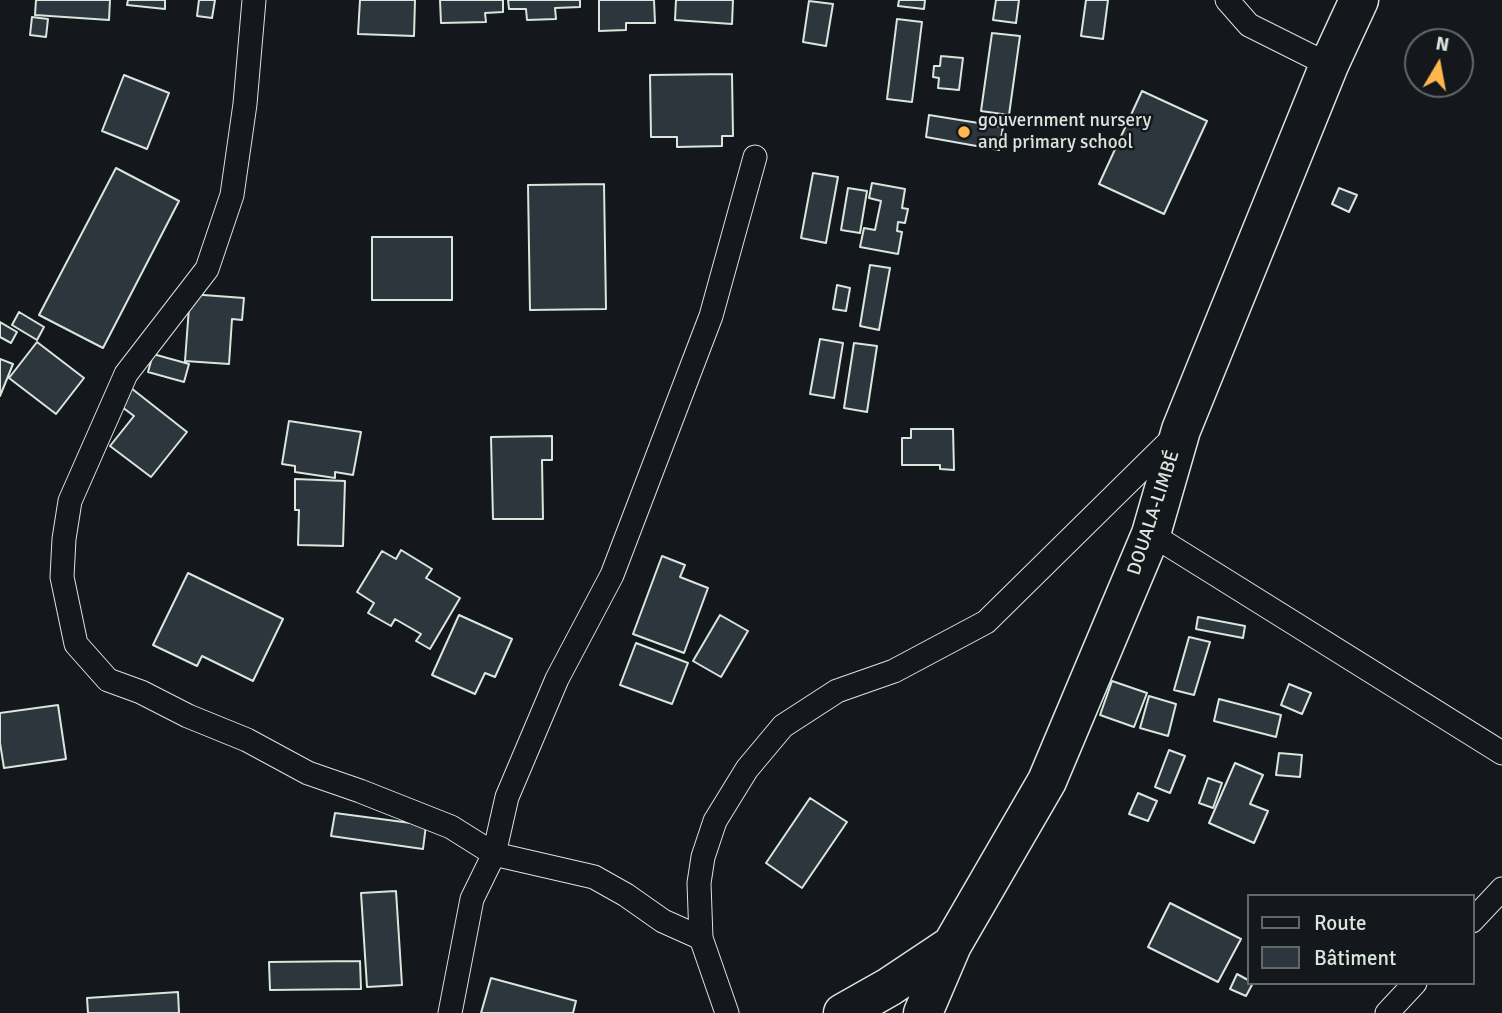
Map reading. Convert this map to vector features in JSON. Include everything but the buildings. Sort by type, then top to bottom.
[{"type":"highway","name":"DOUALA-LIMBÉ","points":[[923,1013],[952,945],[1046,781],[1151,534],[1181,430],[1329,65],[1359,0]]},
{"type":"highway","points":[[843,1013],[889,987],[952,945]]},
{"type":"street","points":[[254,0],[245,104],[232,195],[207,268],[126,374],[70,501],[62,577],[76,644],[108,680],[247,740],[308,774],[360,791],[451,827],[494,854],[594,877],[663,921],[701,938]]},
{"type":"street","points":[[1227,0],[1249,25],[1329,65]]},
{"type":"street","points":[[450,1013],[472,899],[494,854],[507,797],[557,679],[612,575],[711,316],[755,157]]},
{"type":"street","points":[[727,1013],[701,938],[699,883],[703,857],[715,821],[747,769],[783,726],[837,691],[894,671],[986,622],[1181,430]]},
{"type":"street","points":[[1151,534],[1502,753]]},
{"type":"street","points":[[1474,919],[1502,888]]},
{"type":"street","points":[[1387,1013],[1413,985]]},
{"type":"place","name":"gouvernment nursery and primary school","points":[[964,132]]}]
